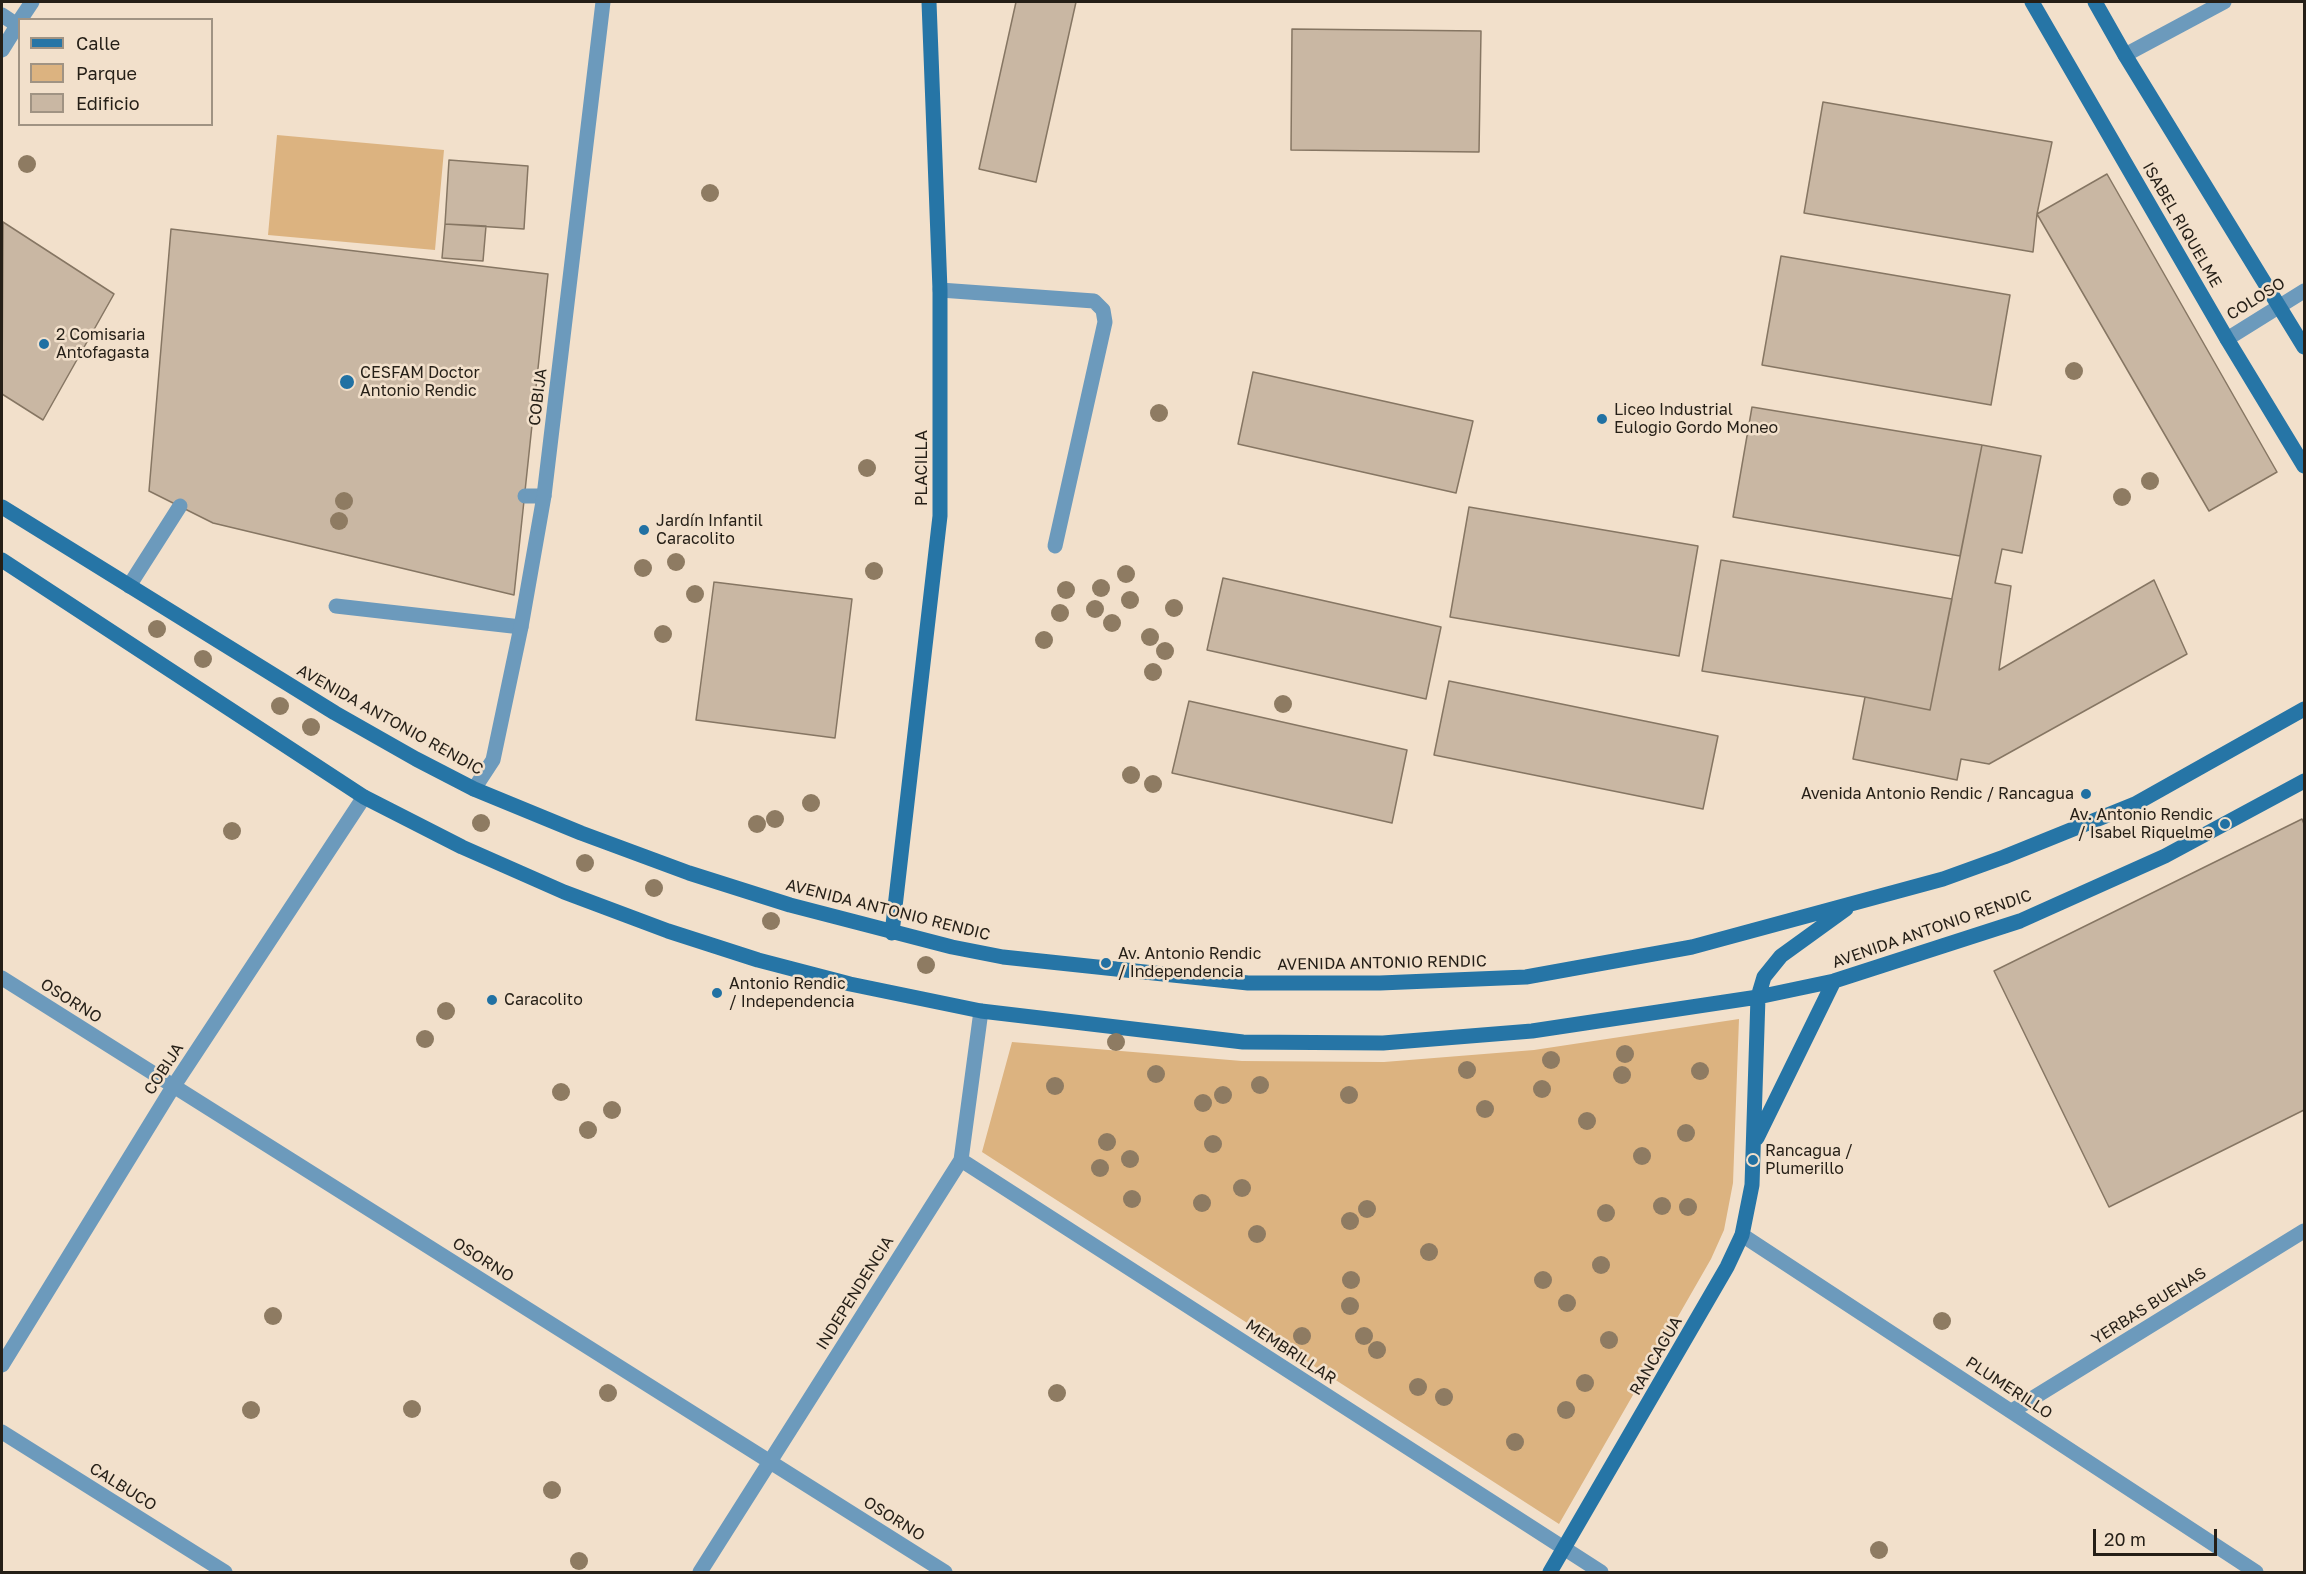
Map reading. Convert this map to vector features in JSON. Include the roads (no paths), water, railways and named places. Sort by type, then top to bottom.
[{"type":"main road","name":"PLACILLA","points":[[892,933],[940,516],[940,290],[929,2]]},
{"type":"main road","name":"ISABEL RIQUELME","points":[[2031,2],[2227,339],[2304,466]]},
{"type":"main road","points":[[2095,2],[2125,55],[2280,304],[2304,347]]},
{"type":"main road","name":"AVENIDA ANTONIO RENDIC","points":[[2,507],[335,713],[416,759],[474,789],[581,833],[689,873],[790,905],[892,933],[1004,957],[1248,983],[1380,983],[1526,977],[1692,947],[1943,879],[2135,804],[2304,709]]},
{"type":"main road","name":"AVENIDA ANTONIO RENDIC","points":[[2,560],[364,797],[462,847],[564,892],[668,931],[758,960],[850,984],[981,1011],[1243,1042],[1383,1043],[1532,1031],[1758,997],[1834,981],[2020,921],[2165,856],[2304,780]]},
{"type":"main road","name":"AVENIDA ANTONIO RENDIC","points":[[1758,997],[1764,977],[1781,956],[1853,904]]},
{"type":"main road","name":"RANCAGUA","points":[[1754,1144],[1834,981]]},
{"type":"main road","name":"RANCAGUA","points":[[1550,1572],[1565,1550],[1722,1278],[1742,1235],[1752,1185],[1758,997]]},
{"type":"street","points":[[22,18],[32,2]]},
{"type":"street","name":"COBIJA","points":[[474,789],[493,760],[521,627],[544,496],[603,2]]},
{"type":"street","points":[[2125,55],[2224,2]]},
{"type":"street","points":[[2,15],[18,22]]},
{"type":"street","points":[[2,50],[18,24]]},
{"type":"street","points":[[940,290],[1094,301],[1103,310],[1105,322],[1055,546]]},
{"type":"street","name":"COLOSO","points":[[2227,339],[2304,291]]},
{"type":"street","points":[[525,496],[544,496]]},
{"type":"street","points":[[129,586],[180,506]]},
{"type":"street","points":[[336,606],[521,627]]},
{"type":"street","name":"COBIJA","points":[[2,1365],[173,1087],[364,797]]},
{"type":"street","name":"OSORNO","points":[[2,978],[945,1572]]},
{"type":"street","name":"INDEPENDENCIA","points":[[700,1572],[961,1160],[981,1011]]},
{"type":"street","name":"MEMBRILLAR","points":[[961,1160],[1601,1572]]},
{"type":"street","name":"YERBAS BUENAS","points":[[2012,1412],[2304,1231]]},
{"type":"street","name":"PLUMERILLO","points":[[1742,1235],[2256,1572]]},
{"type":"street","name":"CALBUCO","points":[[2,1432],[225,1572]]},
{"type":"place","name":"2 Comisaria Antofagasta","points":[[44,344]]},
{"type":"place","name":"CESFAM Doctor Antonio Rendic","points":[[347,382]]},
{"type":"place","name":"Liceo Industrial Eulogio Gordo Moneo","points":[[1602,419]]},
{"type":"place","name":"Jardín Infantil Caracolito","points":[[644,530]]},
{"type":"place","name":"Avenida Antonio Rendic / Rancagua","points":[[2086,794]]},
{"type":"place","name":"Av. Antonio Rendic / Isabel Riquelme","points":[[2225,824]]},
{"type":"place","name":"Av. Antonio Rendic / Independencia","points":[[1106,963]]},
{"type":"place","name":"Antonio Rendic / Independencia","points":[[717,993]]},
{"type":"place","name":"Caracolito","points":[[492,1000]]},
{"type":"place","name":"Rancagua / Plumerillo","points":[[1753,1160]]}]
